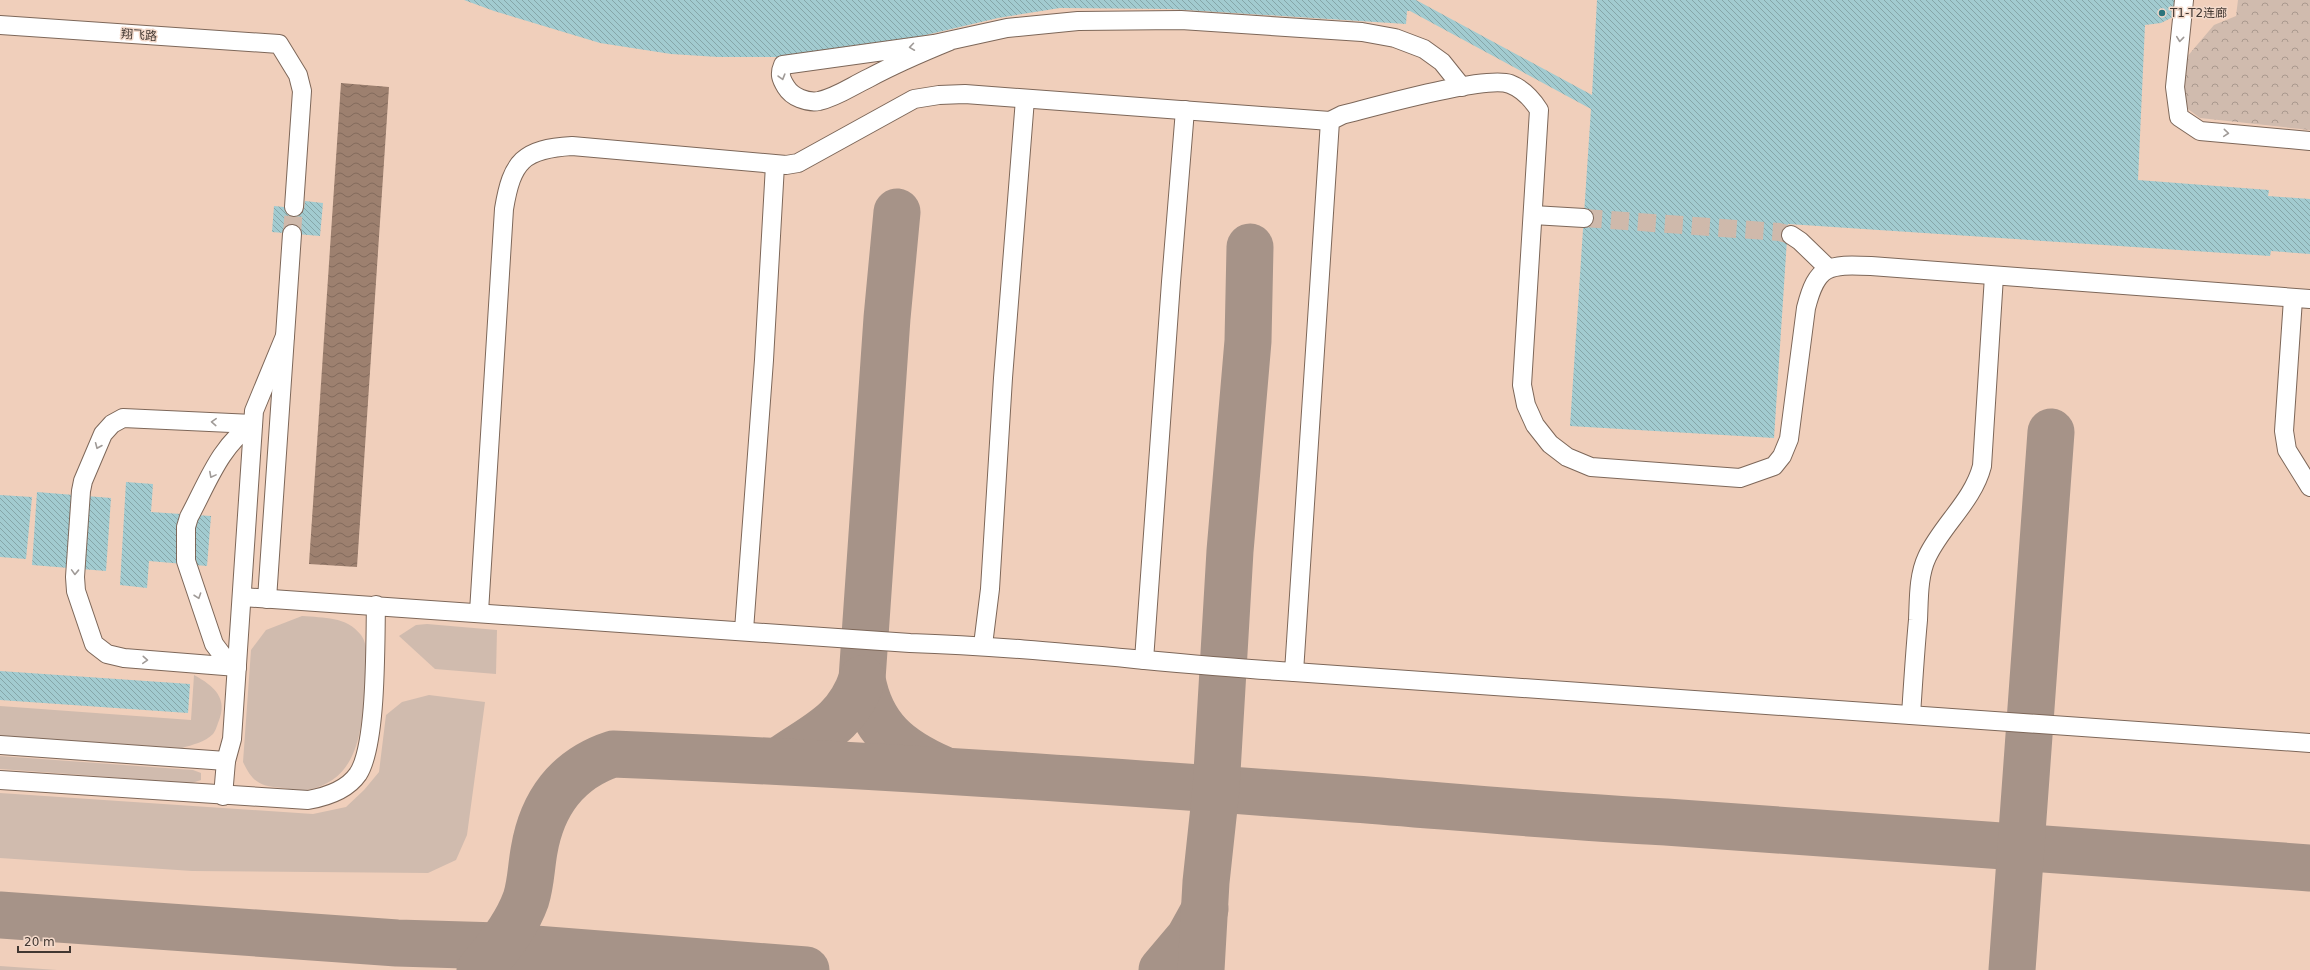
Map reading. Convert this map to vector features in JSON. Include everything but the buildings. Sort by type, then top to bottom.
[{"type":"street","points":[[2184,0],[2175,87],[2179,117],[2200,131],[2310,141]]},
{"type":"street","points":[[950,41],[869,77],[838,95],[817,101],[801,99],[789,91],[781,79],[780,72],[783,65],[950,41],[1007,28],[1078,21],[1181,20],[1362,32],[1395,38],[1424,50],[1442,62],[1462,87]]},
{"type":"street","name":"翔飞路","points":[[0,25],[278,44],[298,75],[302,91],[294,207]]},
{"type":"street","points":[[479,612],[504,209],[511,179],[518,164],[531,153],[549,147],[572,146],[775,165],[798,163],[914,99],[939,95],[965,94],[1330,121],[1342,115],[1483,82],[1509,84],[1530,96],[1539,110],[1522,385],[1526,405],[1535,425],[1550,444],[1567,457],[1591,467],[1740,478],[1774,466],[1782,456],[1789,439],[1807,302],[1816,278],[1828,268],[1848,265],[2302,299],[2284,431],[2287,450],[2310,487]]},
{"type":"street","points":[[983,645],[990,589],[1025,99]]},
{"type":"street","points":[[1144,660],[1174,235],[1185,110]]},
{"type":"street","points":[[1294,672],[1330,121]]},
{"type":"street","points":[[744,630],[764,360],[775,165]]},
{"type":"street","points":[[1533,215],[1584,218]]},
{"type":"street","points":[[267,599],[292,234]]},
{"type":"street","points":[[1791,236],[1800,241],[1828,268]]},
{"type":"street","points":[[1911,715],[1920,583],[1927,558],[1941,533],[1969,495],[1979,478],[1982,466],[1994,276]]},
{"type":"street","points":[[223,796],[226,761],[232,739],[254,411],[286,336]]},
{"type":"street","points":[[237,667],[124,658],[107,654],[94,644],[76,592],[75,577],[79,514],[83,481],[103,434],[112,424],[123,418],[253,424]]},
{"type":"street","points":[[237,667],[223,656],[214,644],[186,561],[186,527],[189,517],[228,445],[239,433],[253,424]]},
{"type":"street","points":[[242,597],[744,630],[910,643],[983,645],[1294,672],[2310,743]]},
{"type":"street","points":[[0,780],[223,796],[308,800],[326,797],[344,787],[357,775],[366,759],[370,736],[376,605]]},
{"type":"street","points":[[0,745],[226,761]]},
{"type":"shaded area","points":[[0,0],[2310,0],[2310,970],[0,970]]},
{"type":"green space","points":[[2238,0],[2310,0],[2310,130],[2200,118],[2188,109],[2183,89],[2186,58],[2214,25],[2236,16]]},
{"type":"green space","points":[[302,616],[334,619],[349,624],[361,635],[364,640],[366,658],[364,699],[360,733],[355,749],[348,763],[338,775],[325,784],[301,791],[268,786],[258,782],[250,775],[243,762],[251,650],[266,630]]},
{"type":"green space","points":[[427,624],[497,630],[496,674],[435,669],[399,636],[416,625]]},
{"type":"green space","points":[[194,675],[213,688],[221,700],[222,706],[221,714],[213,734],[210,737],[190,746],[182,748],[0,736],[0,706],[191,720]]},
{"type":"green space","points":[[429,695],[485,702],[467,835],[456,860],[428,873],[192,871],[0,858],[0,793],[313,814],[346,807],[364,790],[379,772],[386,715],[402,702]]},
{"type":"green space","points":[[0,756],[193,770],[201,773],[201,780],[192,783],[0,769]]},
{"type":"green space","points":[[0,966],[57,970],[0,970]]},
{"type":"water","points":[[341,83],[389,87],[357,567],[309,564]]},
{"type":"taxiway","points":[[897,212],[887,318],[862,679],[866,696],[872,711],[889,735],[913,754],[942,769]]},
{"type":"taxiway","points":[[1201,970],[1206,882],[1216,789],[1230,551],[1248,341],[1250,247]]},
{"type":"taxiway","points":[[2012,970],[2051,432]]},
{"type":"taxiway","points":[[780,760],[839,718],[856,694],[862,679]]},
{"type":"taxiway","points":[[480,970],[506,936],[522,909],[529,887],[538,834],[550,803],[559,790],[582,769],[613,754],[1076,779],[1549,815],[2310,868]]},
{"type":"taxiway","points":[[1162,970],[1189,938],[1205,909]]},
{"type":"taxiway","points":[[0,915],[397,943],[499,946],[806,970]]},
{"type":"tunnel","points":[[292,234],[294,207]]},
{"type":"tunnel","points":[[1584,218],[1779,232],[1791,235]]},
{"type":"place","name":"T1-T2连廊","points":[[2162,13]]}]
